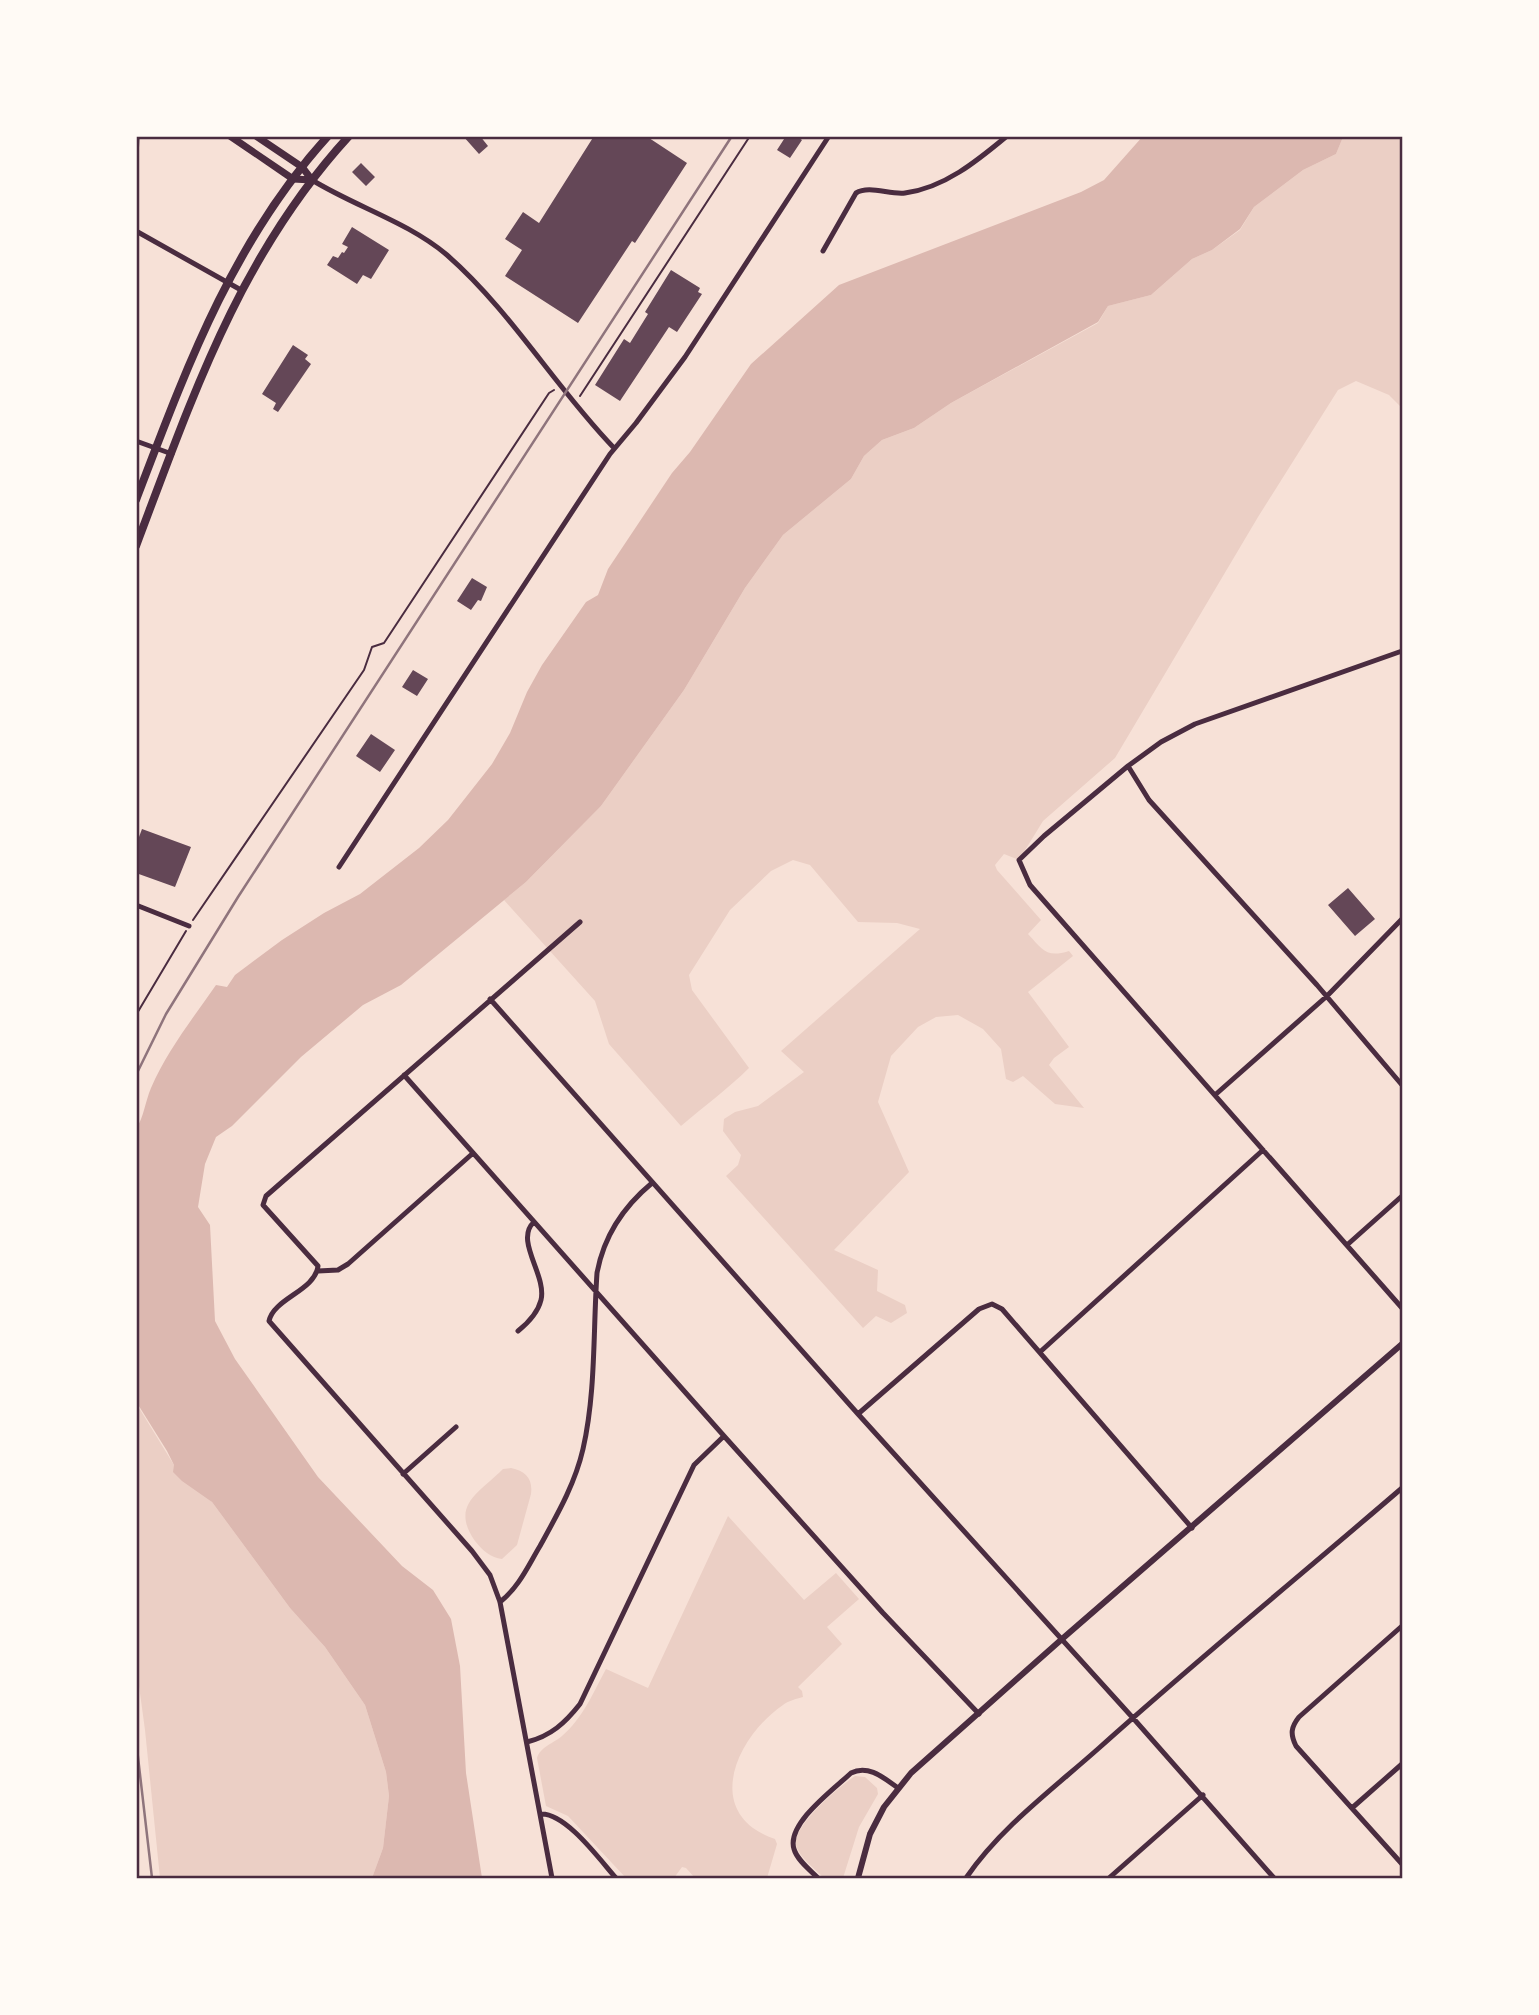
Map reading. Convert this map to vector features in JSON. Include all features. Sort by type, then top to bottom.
[{"type":"main road","points":[[230,136],[293,179],[312,180]]},
{"type":"main road","points":[[256,136],[302,167],[312,180]]},
{"type":"main road","points":[[136,500],[189,364],[226,283],[252,236],[328,136]]},
{"type":"main road","points":[[136,546],[207,362],[241,290],[272,238],[312,180],[349,136]]},
{"type":"street","points":[[136,159],[137,136]]},
{"type":"street","points":[[339,867],[614,448],[685,357],[829,136]]},
{"type":"street","points":[[823,251],[853,197],[860,190],[888,194],[907,192],[944,181],[1007,136]]},
{"type":"street","points":[[312,180],[411,232],[448,256],[485,294],[614,448]]},
{"type":"street","points":[[136,231],[241,290]]},
{"type":"street","points":[[136,441],[172,454]]},
{"type":"street","points":[[1402,652],[1195,724],[1161,742],[1128,766],[1019,860],[1030,885],[1402,1308]]},
{"type":"street","points":[[1128,766],[1149,800],[1327,996],[1402,1084]]},
{"type":"street","points":[[136,905],[189,926]]},
{"type":"street","points":[[318,1271],[314,1261],[265,1209],[264,1201],[580,922]]},
{"type":"street","points":[[1215,1095],[1327,996],[1401,922]]},
{"type":"street","points":[[491,999],[858,1414],[1275,1878]]},
{"type":"street","points":[[404,1075],[724,1436],[978,1714]]},
{"type":"street","points":[[1040,1352],[1263,1150]]},
{"type":"street","points":[[472,1154],[348,1264],[338,1270],[318,1271],[273,1312],[269,1321],[483,1565],[495,1586],[552,1878]]},
{"type":"street","points":[[500,1602],[519,1584],[575,1477],[583,1448],[589,1407],[599,1259],[611,1230],[626,1208],[652,1183]]},
{"type":"street","points":[[1347,1245],[1402,1196]]},
{"type":"street","points":[[518,1331],[529,1321],[542,1298],[542,1288],[526,1236],[528,1227],[534,1222]]},
{"type":"street","points":[[858,1414],[979,1309],[992,1304],[1002,1309],[1192,1528]]},
{"type":"street","points":[[858,1878],[870,1834],[884,1807],[911,1773],[1402,1344]]},
{"type":"street","points":[[403,1474],[456,1427]]},
{"type":"street","points":[[527,1742],[558,1728],[580,1704],[694,1465],[724,1436]]},
{"type":"street","points":[[966,1878],[1001,1835],[1402,1488]]},
{"type":"street","points":[[1402,1626],[1299,1717],[1291,1732],[1296,1746],[1402,1864]]},
{"type":"street","points":[[1352,1808],[1402,1764]]},
{"type":"street","points":[[818,1878],[794,1851],[793,1835],[801,1821],[858,1769],[865,1768],[898,1788]]},
{"type":"street","points":[[1109,1878],[1203,1795]]},
{"type":"street","points":[[541,1814],[548,1814],[568,1826],[616,1878]]},
{"type":"path","points":[[576,403],[750,136]]},
{"type":"path","points":[[136,1015],[189,926],[364,670],[372,647],[384,643],[550,393],[561,386]]},
{"type":"shaded area","points":[[1143,136],[1343,137],[1336,154],[1303,170],[1254,207],[1240,229],[1212,250],[1192,259],[1151,295],[1108,306],[1098,322],[951,403],[914,428],[882,440],[864,456],[851,479],[783,535],[745,588],[684,690],[601,806],[526,882],[401,985],[363,1005],[301,1057],[232,1126],[216,1137],[205,1164],[198,1207],[210,1225],[215,1321],[235,1359],[318,1477],[402,1566],[433,1590],[451,1619],[460,1666],[466,1773],[482,1878],[372,1878],[383,1848],[389,1796],[386,1772],[365,1705],[325,1647],[290,1608],[212,1502],[173,1472],[174,1465],[167,1451],[137,1403],[136,1129],[157,1074],[216,985],[227,987],[235,975],[282,940],[360,894],[419,848],[448,820],[492,764],[542,665],[586,602],[598,595],[608,569],[672,473],[690,452],[751,364],[839,285],[1081,192],[1104,180]]},
{"type":"shaded area","points":[[1343,137],[1402,137],[1402,408],[1389,395],[1356,381],[1338,390],[1258,517],[1115,758],[1043,821],[1019,860],[1004,854],[995,865],[1041,920],[1028,934],[1050,953],[1069,951],[1073,956],[1028,992],[1069,1047],[1049,1065],[1084,1108],[1055,1104],[1023,1076],[1013,1082],[1006,1079],[1001,1049],[983,1029],[958,1015],[936,1017],[918,1027],[891,1056],[878,1102],[909,1172],[834,1250],[878,1270],[877,1291],[905,1305],[907,1313],[891,1323],[876,1316],[863,1328],[726,1176],[738,1165],[741,1155],[723,1131],[724,1119],[735,1112],[758,1106],[804,1072],[781,1051],[920,929],[897,923],[858,922],[810,865],[793,860],[771,871],[730,910],[689,975],[692,990],[749,1068],[681,1126],[609,1044],[595,1001],[504,900],[526,882],[601,806],[684,690],[745,588],[783,535],[851,479],[864,456],[882,440],[914,428],[951,403],[1098,323],[1108,306],[1151,295],[1192,259],[1212,250],[1240,230],[1254,207],[1303,170],[1336,154]]},
{"type":"shaded area","points":[[136,1403],[174,1465],[212,1502],[290,1608],[325,1647],[365,1705],[386,1772],[389,1796],[383,1848],[372,1878],[160,1878],[137,1671]]},
{"type":"shaded area","points":[[511,1468],[527,1476],[531,1484],[531,1494],[517,1545],[502,1559],[490,1555],[475,1541],[465,1518],[471,1500],[477,1493],[503,1469]]},
{"type":"shaded area","points":[[728,1516],[804,1600],[836,1573],[859,1599],[827,1627],[842,1644],[798,1687],[803,1697],[783,1705],[766,1719],[751,1736],[740,1755],[734,1775],[733,1794],[739,1812],[752,1827],[775,1839],[777,1844],[767,1878],[695,1878],[682,1867],[674,1878],[626,1878],[568,1816],[546,1806],[537,1758],[541,1751],[562,1736],[576,1721],[606,1669],[648,1688]]},
{"type":"shaded area","points":[[855,1776],[865,1777],[877,1788],[878,1794],[859,1827],[843,1878],[824,1878],[800,1854],[796,1845],[797,1837],[818,1807]]},
{"type":"building","points":[[463,136],[480,136],[488,146],[479,154]]},
{"type":"building","points":[[594,136],[646,136],[687,163],[578,323],[505,276],[522,250],[505,239],[523,212],[539,223]]},
{"type":"building","points":[[786,136],[796,136],[802,140],[790,158],[777,150]]},
{"type":"building","points":[[361,163],[375,177],[366,186],[352,172]]},
{"type":"building","points":[[352,227],[389,250],[371,279],[363,275],[357,284],[327,265],[333,256],[338,258],[348,247],[342,244]]},
{"type":"building","points":[[671,270],[700,288],[698,292],[702,294],[677,332],[669,327],[620,401],[595,385],[624,339],[630,343],[648,314],[645,312]]},
{"type":"building","points":[[293,345],[308,355],[305,359],[311,364],[278,412],[273,409],[276,403],[262,394]]},
{"type":"building","points":[[472,578],[487,587],[481,601],[478,600],[471,610],[457,601]]},
{"type":"building","points":[[413,670],[428,679],[417,696],[402,687]]},
{"type":"building","points":[[371,734],[395,750],[380,772],[356,756]]},
{"type":"building","points":[[142,829],[191,847],[175,887],[136,873],[136,845]]},
{"type":"building","points":[[1348,888],[1375,919],[1355,936],[1328,905]]},
{"type":"railway","points":[[136,1075],[166,1014],[238,897],[732,136]]},
{"type":"railway","points":[[136,1740],[152,1878]]}]
